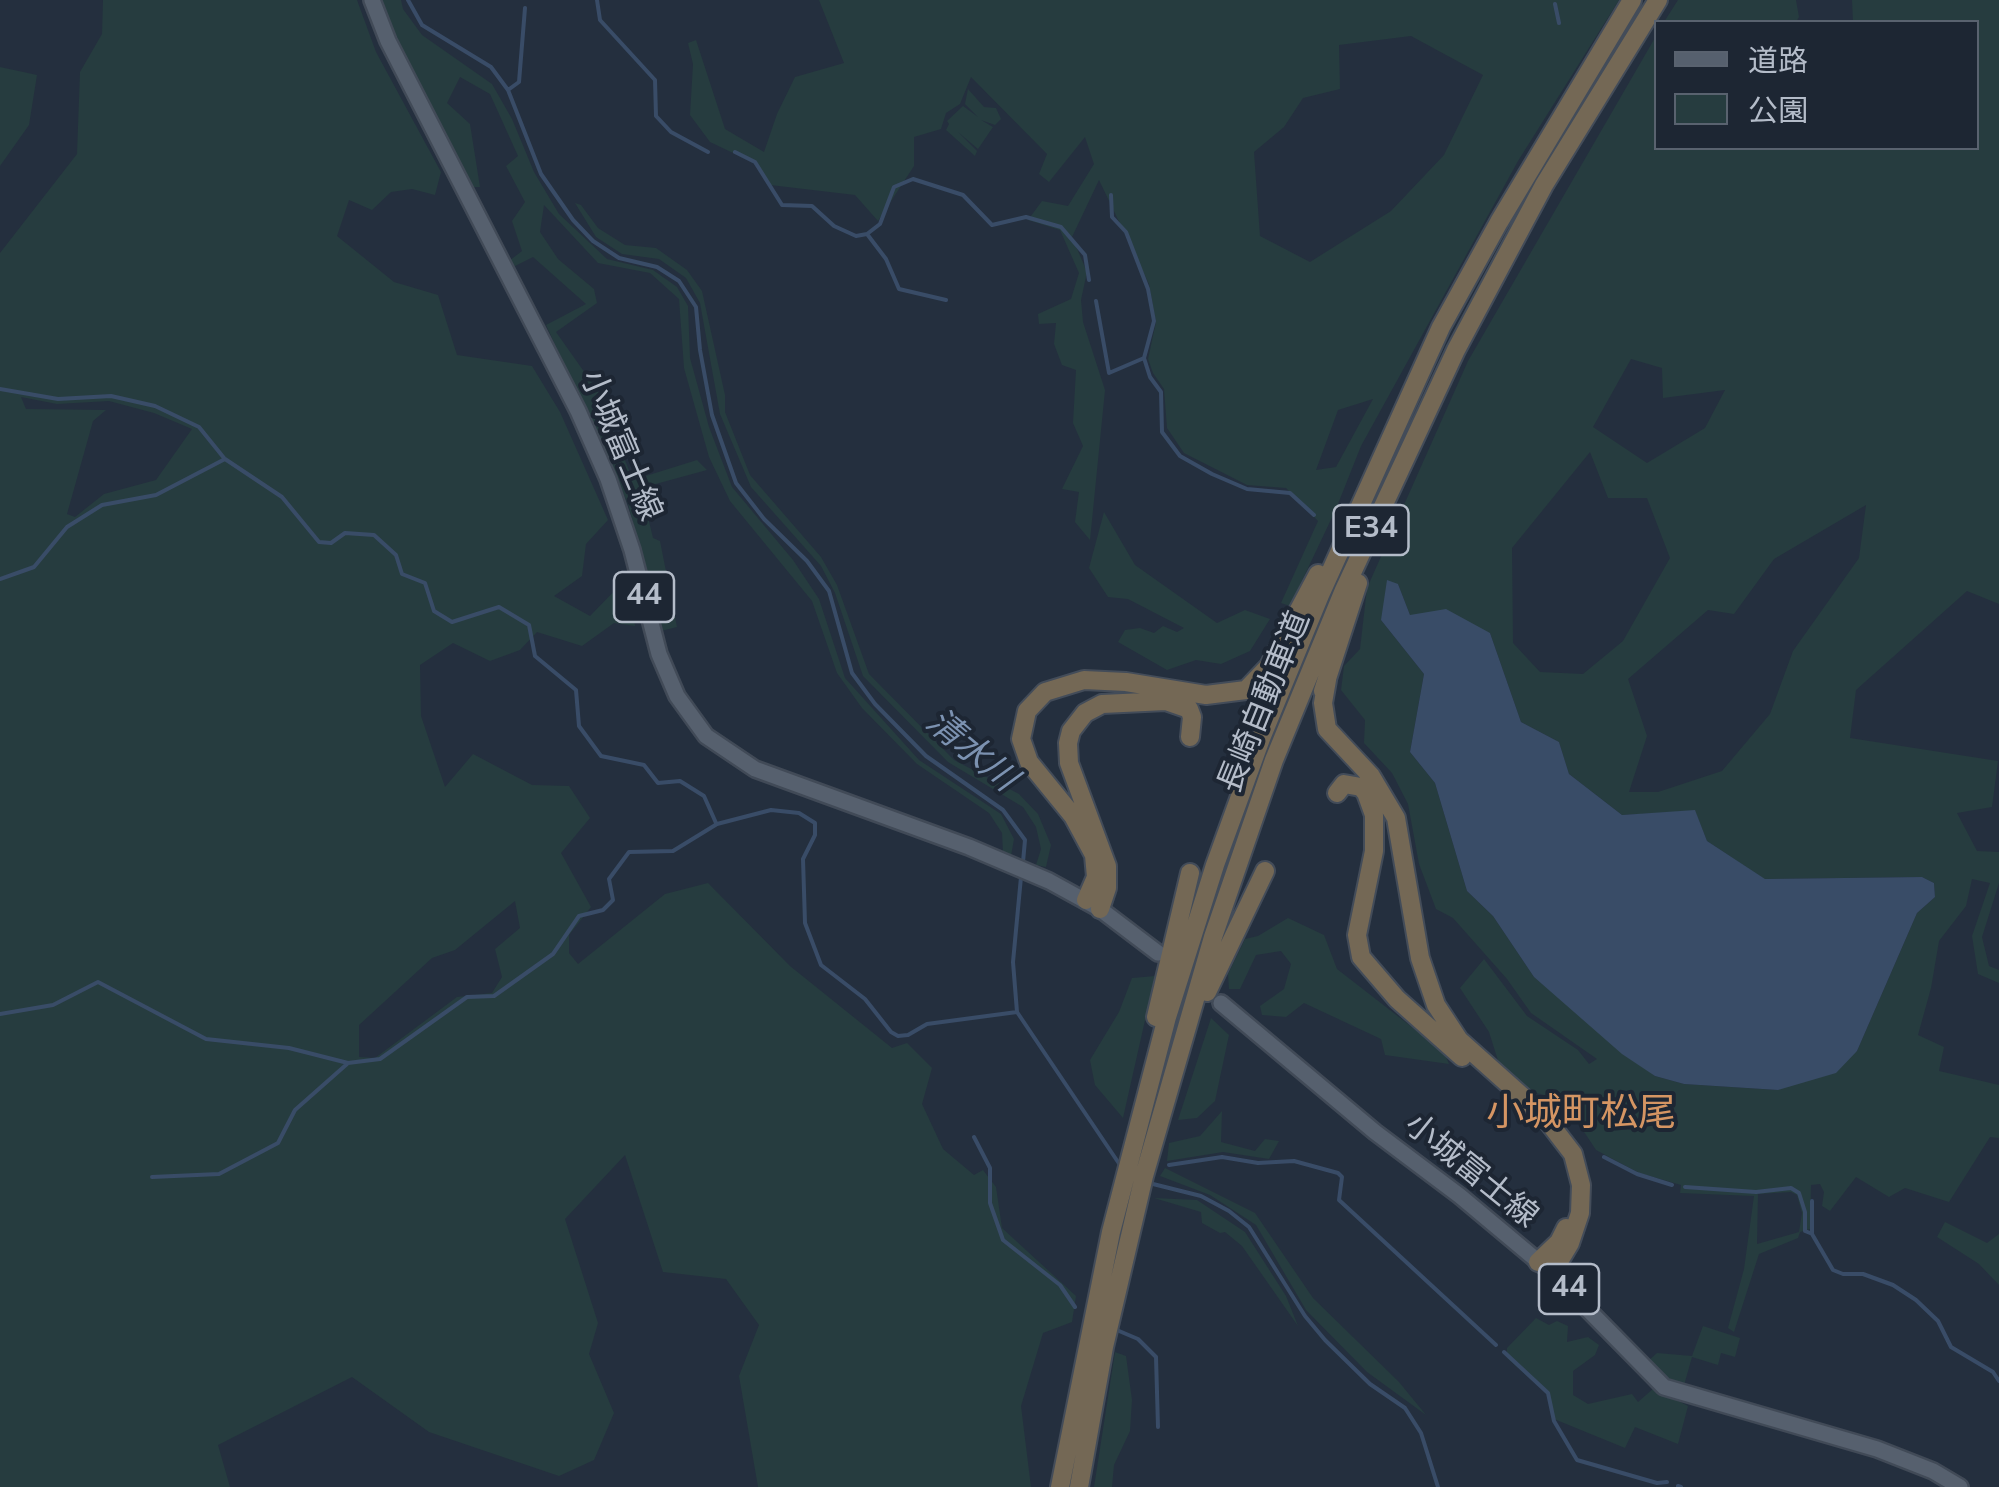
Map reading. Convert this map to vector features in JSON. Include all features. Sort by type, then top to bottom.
[{"type":"highway","name":"長崎自動車道","points":[[1060,1487],[1096,1344],[1167,1017],[1215,865],[1262,736],[1320,595],[1441,327],[1632,0]]},
{"type":"highway","name":"長崎自動車道","points":[[1079,1487],[1111,1232],[1152,1092],[1274,760],[1344,590],[1456,350],[1544,185],[1658,0]]},
{"type":"highway","points":[[1093,904],[1094,856],[1073,816],[1029,762],[1021,738],[1026,711],[1045,692],[1084,680],[1126,682],[1206,695],[1238,692],[1254,685],[1269,666],[1407,401]]},
{"type":"highway","points":[[1316,726],[1360,576],[1416,433]]},
{"type":"highway","points":[[1327,680],[1323,703],[1328,729],[1371,776],[1396,818],[1420,958],[1436,1005],[1458,1040],[1543,1115],[1573,1154],[1581,1185],[1580,1213],[1570,1243],[1545,1268]]},
{"type":"highway","points":[[1093,904],[1107,888],[1107,866],[1072,775],[1067,754],[1071,731],[1085,713],[1102,704],[1166,701],[1189,709],[1190,736]]},
{"type":"highway","points":[[1336,794],[1344,784],[1361,787],[1374,815],[1371,872],[1357,935],[1366,966],[1396,1000],[1530,1116],[1562,1155],[1570,1185],[1570,1213],[1545,1268]]},
{"type":"highway","points":[[1152,1092],[1265,871]]},
{"type":"highway","points":[[1152,1092],[1190,874]]},
{"type":"main road","name":"小城富士線","points":[[372,0],[388,41],[570,394],[601,462],[632,550],[659,654],[688,714],[706,736],[754,769],[1036,875],[1093,904],[1158,953]]},
{"type":"main road","name":"小城富士線","points":[[1221,1003],[1545,1268],[1664,1386],[1878,1448],[1960,1487]]},
{"type":"green space","points":[[103,0],[357,0],[376,52],[441,172],[435,195],[412,189],[391,192],[372,210],[349,200],[337,236],[394,282],[438,295],[457,355],[532,366],[560,412],[608,520],[586,544],[582,576],[554,596],[590,616],[627,578],[635,626],[614,623],[582,646],[537,632],[520,650],[490,661],[453,643],[420,665],[421,716],[445,787],[473,754],[532,785],[569,786],[590,818],[561,853],[591,907],[569,935],[569,953],[578,964],[665,894],[708,883],[790,966],[892,1048],[907,1043],[932,1068],[922,1104],[943,1149],[974,1175],[983,1170],[996,1187],[1002,1228],[1076,1296],[1072,1322],[1043,1333],[1021,1406],[1031,1487],[758,1487],[739,1376],[759,1325],[726,1279],[663,1272],[625,1155],[565,1219],[598,1323],[589,1354],[614,1413],[594,1460],[559,1476],[429,1432],[352,1377],[218,1445],[230,1487],[0,1487],[0,253],[77,154],[80,72],[102,34]],"holes":[[[21,397],[57,404],[109,401],[154,413],[192,429],[156,480],[104,494],[75,517],[67,514],[93,421],[106,410],[26,409]],[[515,901],[520,928],[495,949],[502,977],[492,993],[457,997],[375,1058],[359,1057],[359,1025],[432,958],[455,950]]]},
{"type":"green space","points":[[382,0],[401,0],[422,35],[492,84],[559,214],[607,259],[653,270],[677,287],[688,306],[690,358],[709,427],[732,487],[793,560],[819,599],[845,678],[919,760],[1001,814],[1014,839],[1011,856],[1003,853],[1002,833],[989,813],[917,764],[862,708],[837,673],[812,601],[730,501],[709,457],[684,368],[679,299],[650,273],[598,263],[544,205],[540,232],[558,259],[594,289],[597,303],[556,332],[609,407],[606,413],[633,480],[697,460],[707,470],[641,488],[653,538],[660,541],[677,627],[661,631],[628,504],[546,325],[586,304],[533,257],[515,266],[509,261],[522,251],[512,221],[525,202],[506,166],[518,156],[490,94],[460,77],[447,103],[470,124],[480,187],[471,187],[395,37]]},
{"type":"green space","points":[[819,0],[1619,0],[1518,161],[1361,446],[1290,606],[1281,603],[1318,521],[1286,488],[1247,485],[1184,453],[1167,428],[1164,389],[1148,359],[1156,322],[1149,284],[1099,180],[1072,237],[1087,272],[1081,300],[1083,322],[1105,390],[1090,540],[1075,522],[1079,492],[1062,489],[1083,446],[1073,423],[1076,370],[1062,365],[1054,344],[1056,323],[1039,324],[1038,314],[1071,299],[1079,273],[1060,230],[1028,220],[1042,201],[1068,206],[1094,164],[1085,137],[1049,182],[1039,174],[1047,154],[971,77],[960,104],[946,113],[941,129],[914,137],[914,166],[878,221],[855,195],[770,185],[754,163],[710,142],[690,115],[693,64],[688,43],[696,40],[725,129],[764,152],[795,77],[844,63]],"holes":[[[1411,36],[1483,75],[1444,155],[1391,211],[1310,262],[1260,236],[1254,152],[1284,127],[1303,98],[1340,89],[1339,45]],[[1373,399],[1336,467],[1316,470],[1338,410]]]},
{"type":"green space","points":[[1678,0],[1796,0],[1799,17],[1797,20],[1665,20]]},
{"type":"green space","points":[[1852,0],[1999,0],[1999,604],[1967,591],[1856,690],[1850,738],[1998,761],[1992,807],[1957,813],[1977,851],[1999,852],[1999,883],[1982,937],[1989,966],[1999,970],[1999,983],[1978,974],[1972,936],[1990,883],[1972,879],[1966,906],[1939,941],[1918,1035],[1944,1047],[1939,1071],[1999,1085],[1999,1138],[1990,1137],[1949,1202],[1905,1188],[1889,1197],[1856,1177],[1830,1211],[1822,1206],[1824,1192],[1820,1184],[1811,1185],[1810,1229],[1759,1254],[1734,1332],[1728,1328],[1744,1269],[1754,1196],[1680,1193],[1681,1185],[1639,1173],[1596,1150],[1563,1100],[1525,1090],[1501,1070],[1489,1032],[1460,988],[1484,959],[1527,1016],[1578,1050],[1589,1064],[1597,1059],[1531,1013],[1507,979],[1453,918],[1436,909],[1419,864],[1408,804],[1392,773],[1364,743],[1365,720],[1341,690],[1344,666],[1360,649],[1367,588],[1468,361],[1654,39],[1654,150],[1979,150],[1979,20],[1853,20]],"holes":[[[1631,359],[1662,368],[1663,398],[1725,390],[1705,428],[1647,463],[1593,427]],[[1590,452],[1608,498],[1647,498],[1670,558],[1623,641],[1583,674],[1540,672],[1513,643],[1512,548]],[[1866,505],[1859,558],[1793,651],[1770,714],[1722,771],[1658,792],[1629,792],[1647,736],[1628,679],[1708,610],[1734,614],[1774,559]],[[1398,584],[1410,615],[1490,633],[1521,722],[1559,742],[1569,774],[1622,815],[1695,811],[1707,841],[1764,879],[1922,877],[1934,883],[1935,897],[1917,913],[1857,1051],[1778,1090],[1684,1084],[1655,1076],[1534,977],[1493,916],[1467,891],[1435,783],[1410,752],[1424,674],[1381,620]],[[1758,1194],[1797,1195],[1802,1213],[1799,1232],[1757,1244]]]},
{"type":"green space","points":[[0,67],[37,75],[29,125],[0,166]]},
{"type":"green space","points":[[968,89],[984,107],[996,108],[1001,119],[995,125],[981,120],[993,127],[978,149],[958,132],[977,151],[975,156],[946,130],[947,121],[963,106],[978,117],[965,104]]},
{"type":"green space","points":[[575,203],[581,205],[598,228],[625,245],[656,248],[687,270],[702,291],[725,395],[725,412],[750,475],[821,557],[837,585],[869,674],[954,760],[1019,794],[1038,814],[1051,845],[1046,867],[1036,865],[1041,849],[1036,827],[1023,807],[948,762],[863,676],[835,593],[821,566],[751,487],[720,414],[700,303],[686,278],[659,259],[622,254],[596,237]]},
{"type":"green space","points":[[1104,512],[1135,565],[1217,623],[1245,610],[1270,619],[1250,651],[1221,664],[1196,660],[1167,670],[1118,642],[1125,630],[1140,628],[1154,633],[1163,626],[1177,632],[1184,628],[1128,599],[1108,597],[1089,568]]},
{"type":"green space","points":[[1288,918],[1324,935],[1337,969],[1444,1052],[1449,1064],[1385,1055],[1381,1039],[1304,1003],[1286,1017],[1262,1015],[1260,1006],[1284,989],[1291,964],[1281,951],[1256,955],[1240,989],[1229,989],[1228,974],[1245,939],[1258,936]]},
{"type":"green space","points":[[1155,976],[1123,1118],[1095,1085],[1090,1060],[1119,1012],[1132,978]]},
{"type":"green space","points":[[1211,1018],[1229,1035],[1215,1101],[1197,1118],[1178,1120]]},
{"type":"green space","points":[[1222,1111],[1221,1142],[1255,1151],[1265,1139],[1279,1141],[1269,1159],[1223,1152],[1167,1161],[1169,1143],[1200,1136]]},
{"type":"green space","points":[[1165,1168],[1255,1213],[1313,1298],[1399,1382],[1426,1415],[1367,1372],[1306,1310],[1256,1225],[1210,1195],[1160,1176]]},
{"type":"green space","points":[[1154,1198],[1197,1200],[1245,1232],[1286,1296],[1298,1326],[1242,1246],[1225,1232],[1202,1223],[1201,1212]]},
{"type":"green space","points":[[1945,1222],[1987,1243],[1999,1234],[1999,1285],[1979,1264],[1937,1237]]},
{"type":"green space","points":[[1536,1318],[1549,1325],[1557,1321],[1568,1326],[1567,1342],[1588,1337],[1599,1345],[1595,1355],[1573,1371],[1573,1395],[1588,1404],[1632,1394],[1638,1402],[1654,1388],[1688,1406],[1678,1444],[1635,1427],[1625,1448],[1554,1419],[1547,1394],[1507,1358],[1507,1348]]},
{"type":"green space","points":[[1703,1326],[1740,1338],[1735,1357],[1721,1353],[1718,1365],[1692,1357],[1683,1389],[1663,1378],[1647,1362],[1657,1353],[1692,1356]]},
{"type":"green space","points":[[1115,1352],[1126,1356],[1132,1400],[1130,1431],[1114,1465],[1112,1487],[1094,1487]]},
{"type":"water","points":[[1387,580],[1398,584],[1410,615],[1446,609],[1490,633],[1521,722],[1559,742],[1569,774],[1622,815],[1695,810],[1707,841],[1765,879],[1922,877],[1934,883],[1935,897],[1917,913],[1857,1051],[1836,1073],[1778,1090],[1684,1084],[1655,1076],[1622,1054],[1534,977],[1493,916],[1467,891],[1435,783],[1410,752],[1424,674],[1381,620]]},
{"type":"waterway","name":"清水川","points":[[408,0],[422,25],[491,67],[508,90],[541,174],[593,241],[619,258],[657,267],[679,281],[696,307],[712,415],[736,483],[829,591],[852,673],[875,704],[926,756],[1003,810],[1025,840],[1023,862]]},
{"type":"waterway","points":[[597,0],[600,20],[655,80],[656,116],[671,132],[708,152]]},
{"type":"waterway","points":[[1555,4],[1559,23]]},
{"type":"waterway","points":[[508,90],[519,82],[525,8]]},
{"type":"waterway","points":[[735,152],[755,162],[782,205],[812,206],[834,226],[856,236],[867,234],[880,224],[894,187],[913,179],[963,195],[992,225],[1026,217],[1061,227],[1085,255],[1089,280]]},
{"type":"waterway","points":[[1111,195],[1112,217],[1126,232],[1148,289],[1154,321],[1144,358],[1150,377],[1161,392],[1162,432],[1180,456],[1212,474],[1247,489],[1290,493],[1314,515]]},
{"type":"waterway","points":[[867,234],[886,259],[899,289],[946,300]]},
{"type":"waterway","points":[[1096,301],[1109,373],[1144,358]]},
{"type":"waterway","points":[[0,389],[58,399],[111,396],[155,406],[199,427],[224,458]]},
{"type":"waterway","points":[[0,579],[34,567],[67,527],[102,505],[156,495],[225,459],[282,497],[319,542],[331,543],[345,533],[374,535],[396,555],[402,574],[425,583],[434,611],[452,622],[499,607],[529,625],[535,656],[576,690],[579,726],[601,756],[644,765],[658,783],[680,781],[704,796],[716,823]]},
{"type":"waterway","points":[[0,1014],[53,1005],[98,982],[206,1039],[289,1048],[348,1063],[380,1059],[467,997],[494,996],[553,954],[579,916],[603,910],[613,900],[609,879],[629,852],[673,851],[717,824],[771,810],[799,813],[815,823],[815,835],[803,859],[805,923],[821,965],[865,999],[891,1032],[908,1035],[927,1024],[1017,1012]]},
{"type":"waterway","name":"清水川","points":[[1021,877],[1013,962],[1017,1012],[1120,1165]]},
{"type":"waterway","points":[[152,1177],[219,1174],[278,1143],[295,1110],[347,1064]]},
{"type":"waterway","points":[[974,1137],[990,1168],[990,1203],[1003,1240],[1060,1285],[1075,1307]]},
{"type":"waterway","points":[[1169,1165],[1222,1157],[1258,1163],[1294,1161],[1338,1173],[1342,1177],[1339,1200],[1496,1345]]},
{"type":"waterway","points":[[1604,1157],[1637,1174],[1672,1185]]},
{"type":"waterway","name":"清水川","points":[[1149,1183],[1201,1196],[1249,1227],[1305,1316],[1325,1340],[1370,1384],[1405,1408],[1421,1433],[1438,1487]]},
{"type":"waterway","points":[[1685,1187],[1756,1192],[1791,1188],[1799,1193],[1805,1231],[1810,1233]]},
{"type":"waterway","points":[[1812,1201],[1812,1234],[1833,1270],[1863,1274],[1893,1285],[1916,1300],[1938,1321],[1951,1347],[1993,1372],[1999,1381]]},
{"type":"waterway","points":[[1112,1328],[1138,1339],[1156,1357],[1158,1427]]},
{"type":"waterway","points":[[1504,1352],[1548,1393],[1554,1421],[1577,1460],[1657,1483],[1667,1482]]},
{"type":"district","name":"小城町松尾","points":[[1581,1116]]}]
